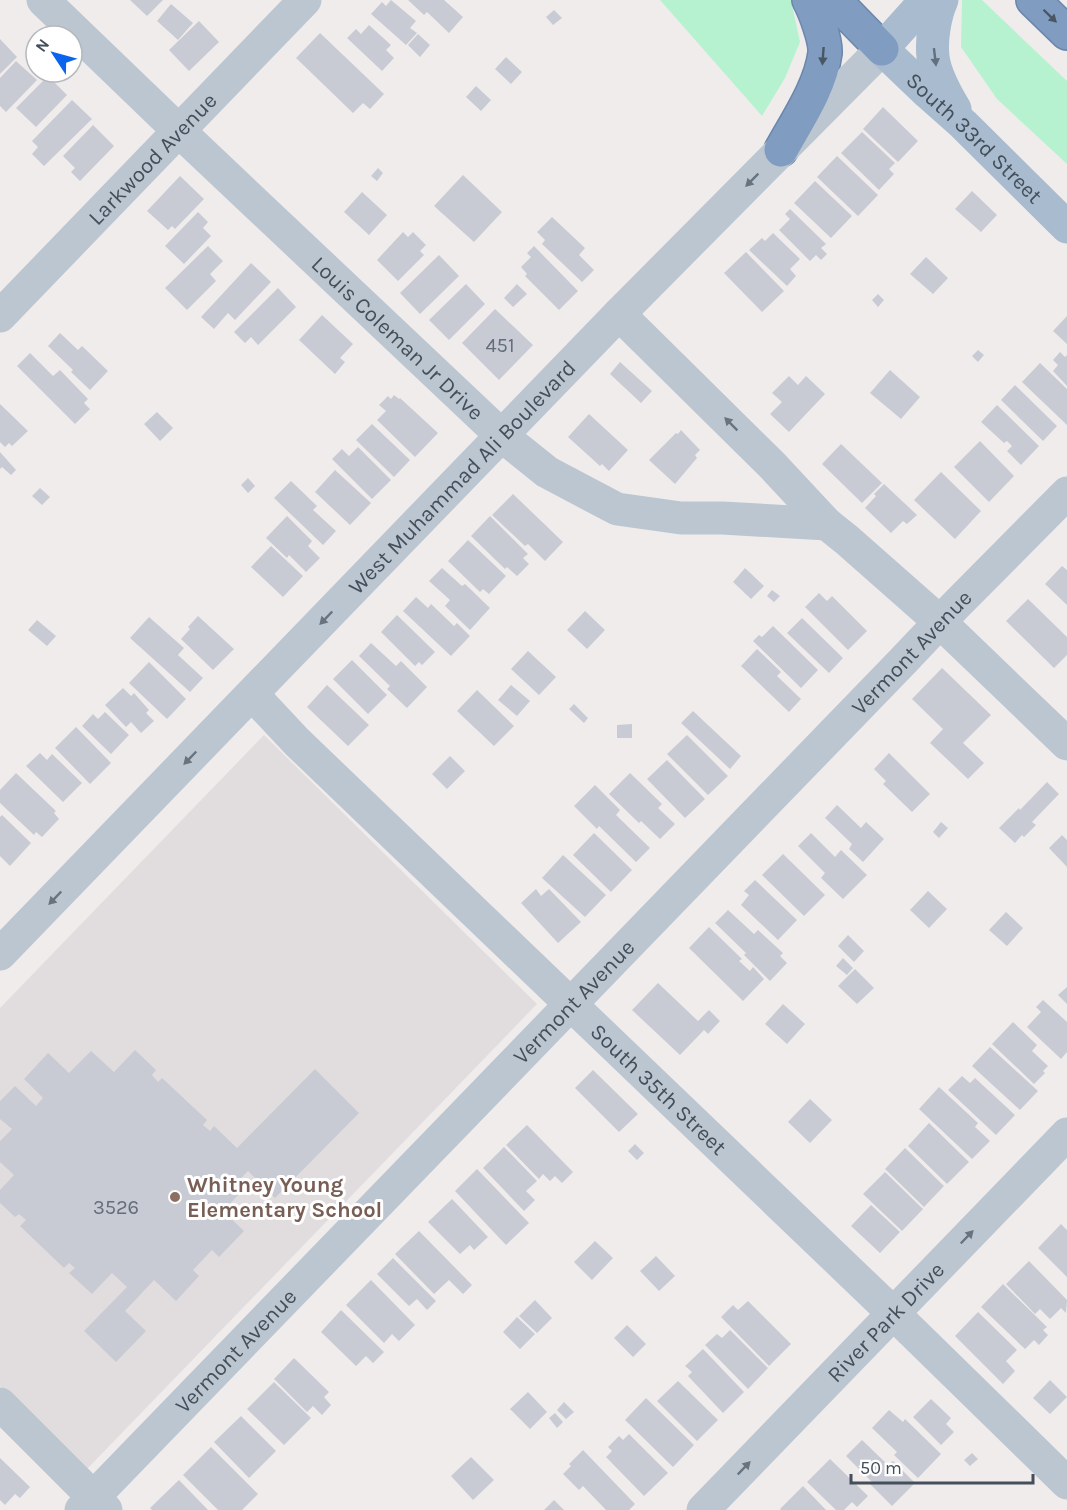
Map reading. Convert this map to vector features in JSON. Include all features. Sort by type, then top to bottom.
[{"type":"highway","points":[[781,150],[820,79],[824,60],[825,51],[816,12],[809,0]]},
{"type":"highway","points":[[834,0],[882,49]]},
{"type":"highway","points":[[1033,0],[1067,33]]},
{"type":"main road","name":"West Muhammad Ali Boulevard","points":[[882,49],[926,0]]},
{"type":"main road","points":[[942,0],[934,29],[933,58],[942,87],[963,124]]},
{"type":"main road","name":"South 33rd Street","points":[[882,49],[963,124],[1067,227]]},
{"type":"street","name":"Louis Coleman Jr Drive","points":[[43,0],[502,436],[547,472],[617,509],[681,518],[827,524]]},
{"type":"street","name":"Larkwood Avenue","points":[[0,316],[305,0]]},
{"type":"street","name":"West Muhammad Ali Boulevard","points":[[0,954],[619,314],[882,49]]},
{"type":"street","points":[[619,314],[772,465],[827,524],[939,622],[1067,744]]},
{"type":"street","name":"Vermont Avenue","points":[[93,1506],[570,1005],[939,622],[1067,494]]},
{"type":"street","name":"South 35th Street","points":[[252,694],[297,742],[894,1314],[1067,1483]]},
{"type":"street","name":"River Park Drive","points":[[704,1510],[1067,1134]]},
{"type":"street","points":[[0,1404],[93,1506]]},
{"type":"shaded area","name":"Whitney Young Elementary School","points":[[264,735],[537,1004],[87,1469],[0,1386],[0,1008]]},
{"type":"green space","points":[[660,0],[791,0],[800,42],[785,78],[762,116]]},
{"type":"green space","points":[[962,0],[982,0],[1067,81],[1067,164],[997,99],[961,47]]},
{"type":"building","points":[[130,0],[163,0],[147,16]]},
{"type":"building","points":[[391,0],[416,21],[410,28],[417,33],[406,45],[371,14],[382,2],[386,6]]},
{"type":"building","points":[[408,0],[444,0],[463,17],[449,33],[427,12],[424,15]]},
{"type":"building","points":[[171,4],[193,23],[178,40],[157,21]]},
{"type":"building","points":[[554,10],[562,18],[553,25],[546,17]]},
{"type":"building","points":[[199,21],[219,42],[189,71],[169,50]]},
{"type":"building","points":[[369,25],[391,45],[386,50],[394,58],[382,71],[347,38],[356,29],[361,34]]},
{"type":"building","points":[[320,33],[384,94],[370,109],[363,103],[353,113],[296,58]]},
{"type":"building","points":[[418,34],[430,45],[420,57],[408,45]]},
{"type":"building","points":[[0,39],[17,57],[0,74]]},
{"type":"building","points":[[506,57],[522,72],[511,84],[495,69]]},
{"type":"building","points":[[16,61],[24,68],[24,84],[33,84],[6,112],[0,106],[0,78]]},
{"type":"building","points":[[40,84],[56,84],[67,95],[36,127],[16,108]]},
{"type":"building","points":[[476,86],[491,100],[481,111],[466,97]]},
{"type":"building","points":[[72,100],[92,119],[44,166],[32,154],[38,147],[32,141]]},
{"type":"building","points":[[883,107],[918,141],[898,162],[863,129]]},
{"type":"building","points":[[93,125],[114,146],[80,181],[71,172],[75,168],[63,156]]},
{"type":"building","points":[[862,132],[895,163],[889,169],[894,174],[879,190],[841,153]]},
{"type":"building","points":[[837,156],[878,195],[858,216],[817,177]]},
{"type":"building","points":[[378,168],[383,173],[377,181],[371,176]]},
{"type":"building","points":[[463,175],[502,212],[474,242],[434,206]]},
{"type":"building","points":[[180,176],[204,199],[175,229],[172,226],[168,230],[147,211]]},
{"type":"building","points":[[815,181],[852,216],[831,238],[794,203]]},
{"type":"building","points":[[972,191],[997,215],[981,232],[955,209]]},
{"type":"building","points":[[362,192],[387,215],[369,235],[344,212]]},
{"type":"building","points":[[790,209],[826,244],[821,248],[827,254],[821,260],[816,255],[810,261],[779,230],[790,219],[785,214]]},
{"type":"building","points":[[198,212],[208,222],[203,228],[211,236],[184,264],[165,246]]},
{"type":"building","points":[[552,217],[585,248],[579,255],[594,270],[582,282],[542,244],[545,240],[537,232]]},
{"type":"building","points":[[403,232],[408,237],[413,232],[426,245],[420,251],[424,255],[398,281],[377,260]]},
{"type":"building","points":[[773,233],[800,259],[790,269],[796,276],[787,286],[749,250],[762,238],[765,241]]},
{"type":"building","points":[[208,246],[223,261],[210,274],[216,281],[187,310],[165,288]]},
{"type":"building","points":[[534,246],[578,291],[559,310],[525,276],[527,274],[521,267],[531,257],[527,253]]},
{"type":"building","points":[[746,252],[784,291],[762,312],[724,273]]},
{"type":"building","points":[[439,255],[459,276],[420,314],[400,293]]},
{"type":"building","points":[[926,257],[948,278],[933,294],[910,274]]},
{"type":"building","points":[[251,263],[271,282],[235,320],[228,313],[214,329],[201,317]]},
{"type":"building","points":[[466,284],[485,304],[449,340],[429,320]]},
{"type":"building","points":[[517,284],[527,294],[513,307],[504,298]]},
{"type":"building","points":[[278,288],[296,307],[258,345],[251,337],[245,343],[234,332]]},
{"type":"building","points":[[878,294],[884,300],[878,307],[872,300]]},
{"type":"building","points":[[495,309],[533,345],[499,380],[462,343]]},
{"type":"building","points":[[322,315],[353,344],[340,358],[345,362],[335,374],[299,340]]},
{"type":"building","points":[[1067,316],[1067,344],[1053,331]]},
{"type":"building","points":[[60,333],[78,350],[82,346],[108,371],[90,390],[48,346]]},
{"type":"building","points":[[978,350],[984,355],[978,362],[972,356]]},
{"type":"building","points":[[1060,352],[1065,357],[1067,355],[1067,386],[1053,371],[1058,365],[1053,360]]},
{"type":"building","points":[[30,353],[53,376],[60,370],[88,399],[84,403],[90,409],[75,424],[17,366]]},
{"type":"building","points":[[620,362],[652,391],[641,403],[610,374]]},
{"type":"building","points":[[1040,363],[1067,389],[1067,425],[1022,382]]},
{"type":"building","points":[[890,370],[920,397],[901,419],[870,393]]},
{"type":"building","points":[[789,376],[798,385],[806,376],[825,394],[789,432],[770,414],[782,402],[772,393]]},
{"type":"building","points":[[1015,385],[1057,426],[1043,441],[1001,400]]},
{"type":"building","points":[[394,395],[438,433],[415,457],[377,420],[386,411],[379,405],[388,396],[391,399]]},
{"type":"building","points":[[0,404],[28,431],[12,446],[9,443],[5,447],[0,442]]},
{"type":"building","points":[[997,405],[1039,446],[1021,465],[1007,451],[1012,446],[1007,441],[1004,443],[981,422]]},
{"type":"building","points":[[157,412],[173,428],[160,441],[144,424]]},
{"type":"building","points":[[589,414],[628,450],[609,471],[602,464],[600,466],[568,437]]},
{"type":"building","points":[[372,424],[410,460],[394,477],[356,440]]},
{"type":"building","points":[[681,430],[700,450],[695,455],[697,458],[675,484],[649,460]]},
{"type":"building","points":[[980,441],[1014,476],[989,502],[954,467]]},
{"type":"building","points":[[841,444],[882,483],[862,503],[822,464]]},
{"type":"building","points":[[358,447],[391,480],[372,499],[332,459],[342,449],[349,456]]},
{"type":"building","points":[[0,452],[16,470],[11,475],[2,467],[0,469]]},
{"type":"building","points":[[335,470],[371,503],[350,525],[315,492]]},
{"type":"building","points":[[941,472],[981,511],[955,539],[914,500]]},
{"type":"building","points":[[248,478],[255,486],[248,493],[241,485]]},
{"type":"building","points":[[291,481],[317,506],[313,510],[336,531],[323,545],[274,498]]},
{"type":"building","points":[[884,484],[917,515],[907,524],[903,521],[891,533],[865,508]]},
{"type":"building","points":[[40,488],[50,497],[42,505],[32,496]]},
{"type":"building","points":[[513,494],[563,542],[545,561],[492,515]]},
{"type":"building","points":[[287,516],[312,541],[308,546],[320,558],[306,572],[289,555],[287,558],[266,538]]},
{"type":"building","points":[[490,516],[528,554],[523,558],[529,564],[517,576],[507,567],[505,569],[471,536]]},
{"type":"building","points":[[468,540],[506,576],[489,594],[483,589],[480,592],[448,561]]},
{"type":"building","points":[[271,546],[303,576],[283,597],[251,567]]},
{"type":"building","points":[[1062,566],[1067,570],[1067,605],[1045,584]]},
{"type":"building","points":[[442,568],[462,586],[465,584],[490,608],[470,630],[445,606],[450,600],[429,581]]},
{"type":"building","points":[[745,568],[764,586],[751,599],[733,582]]},
{"type":"building","points":[[772,590],[780,596],[774,602],[767,596]]},
{"type":"building","points":[[819,593],[827,601],[832,596],[867,631],[848,650],[805,607]]},
{"type":"building","points":[[416,597],[428,608],[431,604],[454,626],[457,623],[470,636],[451,656],[403,611]]},
{"type":"building","points":[[1028,599],[1067,637],[1067,655],[1054,668],[1006,621]]},
{"type":"building","points":[[585,611],[605,630],[587,649],[567,630]]},
{"type":"building","points":[[397,615],[435,652],[422,665],[419,662],[415,666],[381,632]]},
{"type":"building","points":[[198,616],[234,649],[213,670],[181,639]]},
{"type":"building","points":[[149,617],[184,648],[178,655],[203,678],[190,692],[130,638]]},
{"type":"building","points":[[802,618],[843,658],[829,673],[787,633]]},
{"type":"building","points":[[37,620],[56,636],[47,646],[28,630]]},
{"type":"building","points":[[773,626],[818,670],[801,688],[753,641],[759,635],[762,637]]},
{"type":"building","points":[[371,643],[396,666],[401,661],[427,687],[407,708],[387,689],[390,686],[359,656]]},
{"type":"building","points":[[757,649],[781,672],[777,676],[801,699],[789,712],[741,666]]},
{"type":"building","points":[[528,651],[556,677],[539,695],[511,669]]},
{"type":"building","points":[[352,660],[387,695],[368,714],[333,679]]},
{"type":"building","points":[[149,662],[186,699],[167,719],[129,683]]},
{"type":"building","points":[[942,668],[991,715],[963,743],[984,763],[968,779],[930,743],[943,729],[912,699]]},
{"type":"building","points":[[327,685],[369,725],[348,746],[307,707]]},
{"type":"building","points":[[511,685],[530,701],[517,716],[498,700]]},
{"type":"building","points":[[123,688],[131,696],[134,693],[149,710],[146,713],[154,721],[141,733],[131,722],[126,727],[105,705]]},
{"type":"building","points":[[477,690],[514,726],[494,746],[457,711]]},
{"type":"building","points":[[574,704],[588,718],[584,723],[569,709]]},
{"type":"building","points":[[693,711],[741,756],[730,769],[681,723]]},
{"type":"building","points":[[105,712],[129,735],[111,754],[82,726],[93,714],[98,719]]},
{"type":"building","points":[[632,724],[632,738],[617,738],[617,725]]},
{"type":"building","points":[[76,727],[111,763],[90,784],[55,748]]},
{"type":"building","points":[[687,735],[728,776],[708,795],[667,754]]},
{"type":"building","points":[[40,753],[47,760],[52,754],[82,783],[63,802],[26,766]]},
{"type":"building","points":[[889,753],[930,794],[912,812],[883,784],[886,781],[874,769]]},
{"type":"building","points":[[450,756],[465,771],[447,789],[432,774]]},
{"type":"building","points":[[667,760],[705,799],[685,818],[647,779]]},
{"type":"building","points":[[16,773],[56,811],[54,813],[59,819],[42,837],[36,832],[34,835],[0,803],[0,790]]},
{"type":"building","points":[[630,773],[662,804],[658,808],[675,824],[660,839],[641,821],[639,823],[609,794]]},
{"type":"building","points":[[1047,782],[1059,794],[1032,822],[1036,825],[1015,843],[999,828]]},
{"type":"building","points":[[595,785],[620,810],[616,815],[650,848],[636,862],[599,826],[597,829],[574,806]]},
{"type":"building","points":[[837,805],[861,828],[866,822],[884,839],[863,862],[849,849],[852,844],[825,818]]},
{"type":"building","points":[[2,815],[31,843],[10,866],[0,856],[0,817]]},
{"type":"building","points":[[941,822],[948,828],[939,838],[933,832]]},
{"type":"building","points":[[594,833],[632,870],[611,892],[573,855]]},
{"type":"building","points":[[811,833],[835,857],[841,850],[867,875],[843,899],[821,878],[825,873],[798,846]]},
{"type":"building","points":[[1062,835],[1067,840],[1067,867],[1049,848]]},
{"type":"building","points":[[783,854],[825,895],[804,916],[762,875]]},
{"type":"building","points":[[563,855],[606,895],[585,917],[542,878]]},
{"type":"building","points":[[755,880],[797,920],[778,940],[741,905],[749,895],[744,891]]},
{"type":"building","points":[[536,889],[541,896],[549,889],[581,922],[558,943],[521,903]]},
{"type":"building","points":[[928,891],[947,909],[929,928],[910,910]]},
{"type":"building","points":[[728,910],[754,934],[758,930],[783,953],[780,956],[787,963],[770,981],[744,955],[746,953],[715,923]]},
{"type":"building","points":[[1006,912],[1023,928],[1007,946],[989,930]]},
{"type":"building","points":[[709,927],[742,959],[739,961],[750,971],[753,967],[764,979],[743,1001],[689,948]]},
{"type":"building","points":[[848,935],[864,951],[854,962],[838,946]]},
{"type":"building","points":[[843,958],[853,968],[847,975],[836,966]]},
{"type":"building","points":[[855,969],[874,988],[857,1004],[838,986]]},
{"type":"building","points":[[658,983],[698,1021],[709,1010],[720,1021],[708,1034],[704,1030],[680,1055],[632,1010]]},
{"type":"building","points":[[1067,987],[1067,1004],[1058,995]]},
{"type":"building","points":[[1043,1000],[1067,1022],[1067,1052],[1061,1059],[1027,1027],[1041,1012],[1036,1007]]},
{"type":"building","points":[[783,1004],[805,1024],[787,1044],[765,1024]]},
{"type":"building","points":[[1013,1022],[1037,1045],[1032,1051],[1048,1066],[1043,1071],[1045,1073],[1034,1084],[992,1044]]},
{"type":"building","points":[[990,1047],[1038,1091],[1020,1110],[972,1066]]},
{"type":"building","points":[[135,1050],[156,1070],[152,1075],[158,1082],[162,1078],[207,1120],[203,1125],[210,1131],[214,1126],[237,1148],[315,1069],[359,1113],[275,1198],[248,1171],[233,1186],[241,1192],[223,1211],[244,1231],[219,1257],[212,1250],[193,1270],[199,1276],[176,1301],[154,1280],[125,1311],[146,1331],[116,1362],[84,1331],[127,1287],[112,1273],[92,1294],[69,1273],[75,1268],[69,1263],[64,1268],[20,1226],[26,1220],[19,1214],[15,1217],[0,1203],[0,1190],[14,1175],[0,1162],[0,1141],[12,1129],[0,1119],[0,1101],[15,1086],[36,1106],[43,1098],[24,1079],[48,1053],[69,1073],[91,1051],[114,1072]]},
{"type":"building","points":[[593,1070],[638,1114],[619,1132],[575,1088]]},
{"type":"building","points":[[962,1076],[970,1083],[975,1078],[1015,1115],[996,1135],[948,1090]]},
{"type":"building","points":[[939,1087],[978,1123],[975,1127],[990,1141],[972,1159],[919,1109]]},
{"type":"building","points":[[810,1099],[832,1120],[810,1143],[788,1122]]},
{"type":"building","points":[[929,1123],[969,1162],[947,1184],[908,1146]]},
{"type":"building","points":[[527,1125],[573,1172],[562,1183],[555,1176],[550,1181],[543,1174],[539,1179],[506,1145]]},
{"type":"building","points":[[635,1144],[644,1153],[637,1160],[628,1151]]},
{"type":"building","points":[[504,1147],[537,1181],[526,1191],[535,1200],[524,1211],[483,1168]]},
{"type":"building","points":[[905,1148],[944,1186],[924,1207],[885,1169]]},
{"type":"building","points":[[477,1169],[529,1223],[506,1245],[455,1191]]},
{"type":"building","points":[[885,1172],[923,1209],[902,1231],[863,1194]]},
{"type":"building","points":[[452,1199],[488,1237],[474,1250],[470,1245],[460,1254],[428,1222]]},
{"type":"building","points":[[871,1205],[900,1232],[880,1253],[851,1226]]},
{"type":"building","points":[[1061,1224],[1067,1230],[1067,1277],[1038,1248]]},
{"type":"building","points":[[419,1231],[472,1285],[463,1294],[449,1280],[434,1294],[395,1254]]},
{"type":"building","points":[[595,1241],[613,1258],[592,1280],[574,1262]]},
{"type":"building","points":[[656,1256],[675,1276],[659,1291],[640,1271]]},
{"type":"building","points":[[393,1258],[436,1301],[427,1310],[417,1299],[409,1306],[377,1274]]},
{"type":"building","points":[[1029,1261],[1067,1300],[1066,1313],[1061,1308],[1050,1319],[1040,1309],[1035,1314],[1006,1284]]},
{"type":"building","points":[[371,1280],[415,1325],[399,1341],[392,1334],[384,1343],[346,1305]]},
{"type":"building","points":[[1003,1284],[1047,1327],[1043,1330],[1048,1335],[1039,1345],[1034,1340],[1025,1349],[981,1307]]},
{"type":"building","points":[[535,1300],[552,1318],[537,1333],[519,1316]]},
{"type":"building","points":[[748,1301],[791,1344],[769,1366],[721,1317],[733,1305],[738,1310]]},
{"type":"building","points":[[341,1310],[384,1352],[373,1363],[366,1356],[356,1366],[321,1332]]},
{"type":"building","points":[[978,1312],[1017,1350],[1006,1361],[1015,1371],[1003,1384],[955,1336]]},
{"type":"building","points":[[517,1317],[535,1334],[520,1349],[503,1332]]},
{"type":"building","points":[[627,1325],[646,1344],[633,1357],[614,1338]]},
{"type":"building","points":[[730,1330],[768,1368],[748,1389],[705,1345],[717,1334],[722,1338]]},
{"type":"building","points":[[703,1349],[744,1392],[723,1413],[688,1376],[692,1372],[685,1366]]},
{"type":"building","points":[[294,1358],[329,1392],[324,1397],[331,1405],[322,1415],[313,1406],[307,1412],[274,1379]]},
{"type":"building","points":[[1050,1380],[1067,1397],[1050,1414],[1033,1398]]},
{"type":"building","points":[[678,1381],[718,1420],[697,1441],[657,1401]]},
{"type":"building","points":[[274,1382],[311,1418],[284,1445],[247,1409]]},
{"type":"building","points":[[528,1392],[547,1412],[530,1429],[510,1409]]},
{"type":"building","points":[[646,1398],[694,1445],[673,1467],[625,1420]]},
{"type":"building","points":[[931,1399],[951,1418],[946,1424],[954,1432],[941,1445],[913,1417]]},
{"type":"building","points":[[564,1402],[574,1412],[566,1419],[557,1410]]},
{"type":"building","points":[[889,1410],[903,1422],[905,1419],[941,1454],[918,1478],[894,1455],[897,1452],[872,1428]]},
{"type":"building","points":[[555,1413],[563,1422],[557,1428],[549,1418]]},
{"type":"building","points":[[241,1416],[276,1451],[249,1478],[214,1442]]},
{"type":"building","points":[[629,1434],[668,1473],[644,1496],[606,1457],[612,1451],[608,1447],[619,1436],[623,1440]]},
{"type":"building","points":[[862,1440],[888,1465],[893,1461],[915,1483],[892,1506],[846,1456]]},
{"type":"building","points":[[211,1447],[258,1494],[242,1510],[218,1510],[183,1475]]},
{"type":"building","points":[[583,1450],[635,1504],[629,1510],[606,1510],[583,1486],[579,1490],[563,1474]]},
{"type":"building","points":[[972,1453],[978,1459],[970,1466],[964,1460]]},
{"type":"building","points":[[471,1457],[494,1480],[473,1500],[451,1476]]},
{"type":"building","points":[[0,1458],[30,1487],[20,1498],[15,1494],[5,1505],[0,1500]]},
{"type":"building","points":[[830,1459],[868,1496],[857,1507],[852,1502],[844,1510],[836,1510],[807,1482]]},
{"type":"building","points":[[179,1480],[208,1510],[152,1510],[150,1508]]},
{"type":"building","points":[[803,1486],[826,1510],[780,1509]]},
{"type":"building","points":[[554,1500],[564,1510],[544,1510]]},
{"type":"place","name":"Whitney Young Elementary School","points":[[175,1197]]}]
